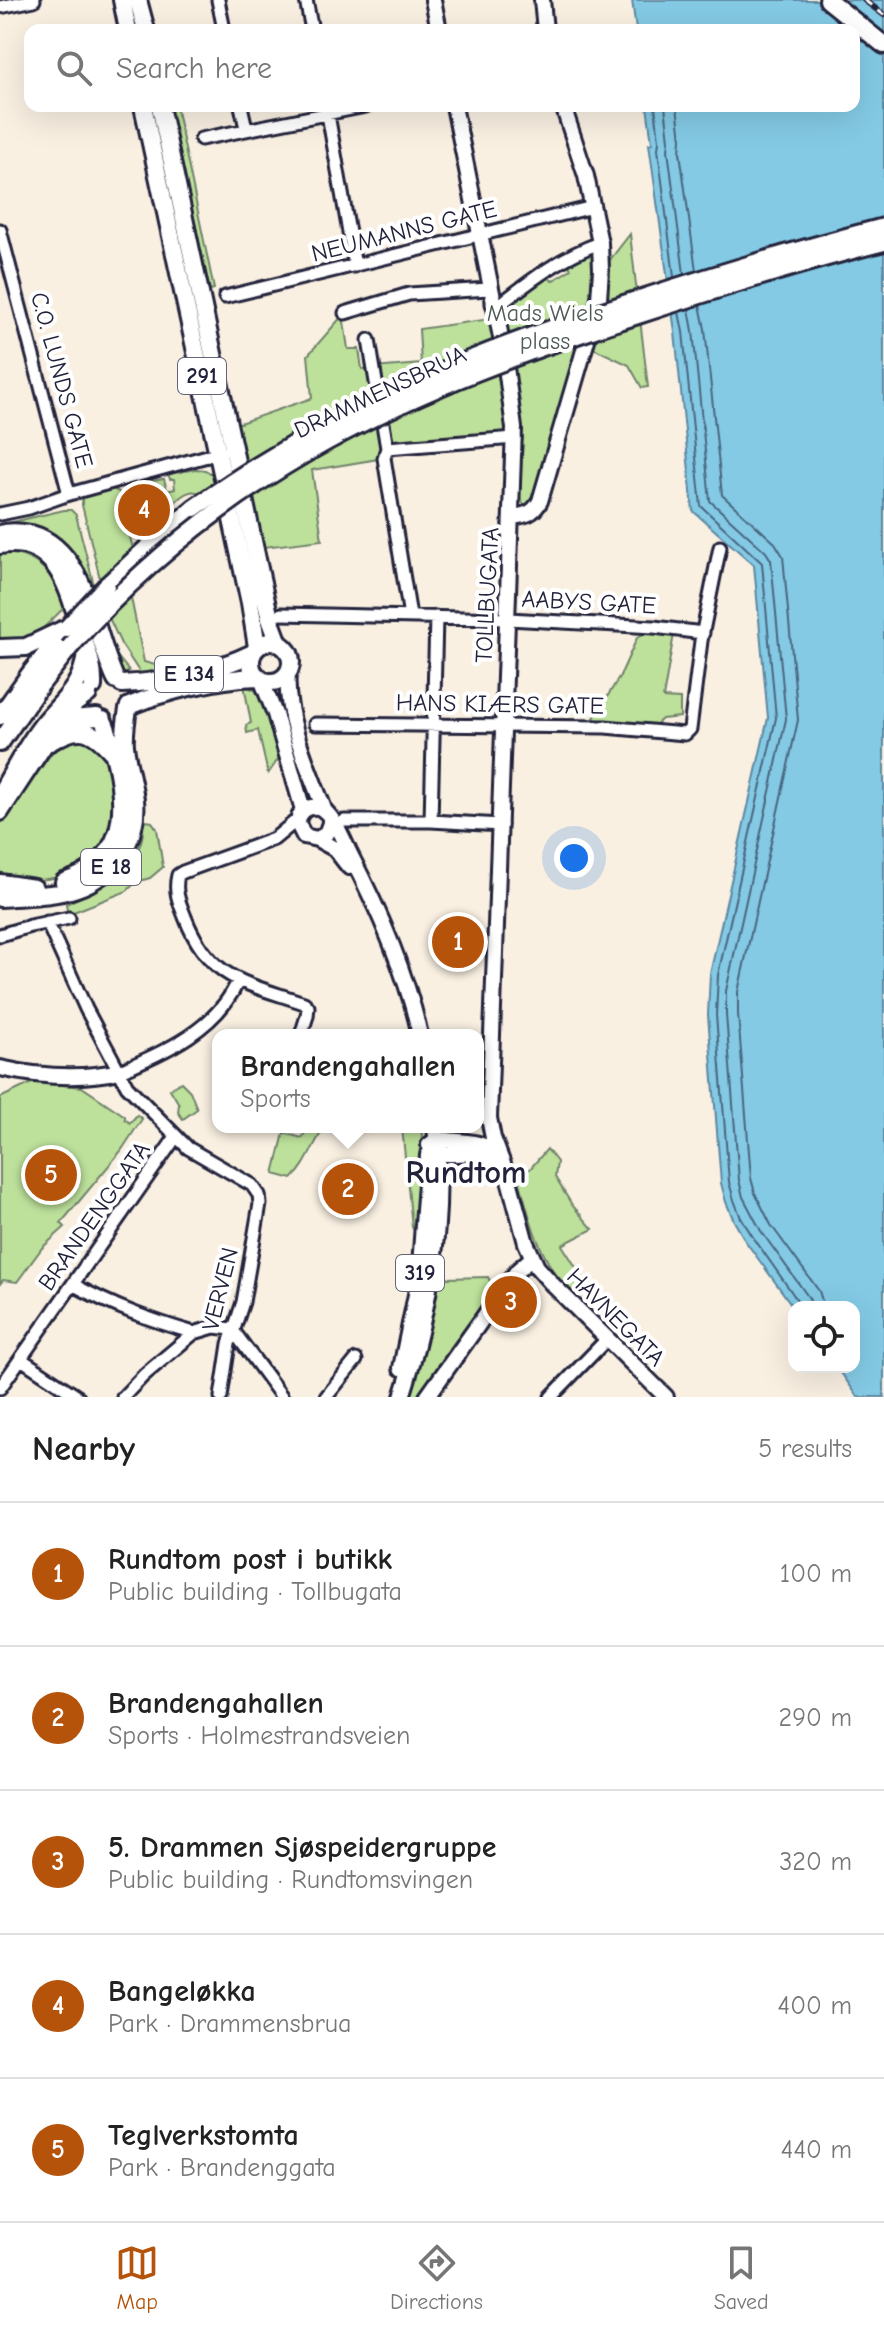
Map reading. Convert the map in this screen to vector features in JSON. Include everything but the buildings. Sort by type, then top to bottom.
[{"type":"highway","points":[[122,0],[127,24]]},
{"type":"highway","points":[[138,0],[144,24]]},
{"type":"highway","points":[[145,0],[145,24]]},
{"type":"highway","points":[[828,0],[858,24]]},
{"type":"highway","points":[[860,26],[884,45]]},
{"type":"highway","name":"291","points":[[144,112],[226,452],[270,619],[279,643],[285,647],[291,660],[288,673]]},
{"type":"highway","name":"291","points":[[161,112],[226,452],[222,473],[250,603],[255,650],[253,669],[260,678]]},
{"type":"highway","name":"DRAMMENSBRUA","points":[[0,716],[62,632],[122,571],[194,508],[267,458],[366,404],[534,333],[696,281],[884,227]]},
{"type":"highway","name":"DRAMMENSBRUA","points":[[0,743],[69,648],[105,609],[173,544],[274,471],[373,416],[493,365],[718,289],[884,242]]},
{"type":"highway","points":[[0,534],[15,532],[38,536],[54,546],[68,561],[81,584],[101,644],[119,682]]},
{"type":"highway","points":[[0,545],[16,544],[33,548],[54,563],[62,575],[92,663],[88,704],[100,719]]},
{"type":"highway","points":[[0,648],[26,647],[62,632]]},
{"type":"highway","points":[[255,650],[265,642],[279,643]]},
{"type":"highway","points":[[56,711],[79,681],[87,648]]},
{"type":"highway","name":"E 134","points":[[0,794],[36,734],[56,711],[73,705],[106,679],[153,682],[232,662],[255,650]]},
{"type":"highway","points":[[260,678],[275,681],[288,673]]},
{"type":"highway","name":"E 134","points":[[0,812],[60,724],[78,718],[120,718],[128,708],[154,697],[210,684],[260,678]]},
{"type":"highway","name":"E 134","points":[[119,682],[128,692],[128,708]]},
{"type":"highway","name":"E 18","points":[[0,898],[61,893],[82,887],[107,871],[120,856],[135,820],[136,804],[125,743],[128,708]]},
{"type":"highway","name":"E 18","points":[[0,883],[34,888],[58,884],[84,873],[104,856],[118,833],[123,810],[122,790],[110,737],[100,719]]},
{"type":"highway","points":[[44,746],[66,733],[81,730],[97,737],[113,753]]},
{"type":"main road","points":[[433,0],[438,24]]},
{"type":"main road","points":[[542,0],[544,24]]},
{"type":"main road","points":[[455,112],[504,352],[514,418],[512,517]]},
{"type":"main road","name":"TOLLBUGATA","points":[[487,1147],[512,517],[528,515],[540,501],[599,299],[600,243],[586,176],[565,112]]},
{"type":"main road","points":[[288,673],[288,699],[306,762],[391,943],[418,1029]]},
{"type":"main road","points":[[260,678],[275,714],[301,814],[299,828],[313,839],[335,849],[342,857],[364,897],[392,963],[411,1029]]},
{"type":"main road","points":[[301,814],[313,806],[333,817]]},
{"type":"main road","points":[[313,839],[329,830],[333,817]]},
{"type":"main road","points":[[0,1068],[65,1077],[120,1071]]},
{"type":"main road","points":[[427,1397],[511,1278],[520,1267],[535,1262],[526,1243],[506,1173],[487,1147],[433,1139]]},
{"type":"main road","name":"319","points":[[404,1392],[422,1320],[437,1214],[433,1139]]},
{"type":"main road","name":"319","points":[[394,1397],[419,1280],[433,1139]]},
{"type":"main road","name":"HAVNEGATA","points":[[535,1262],[666,1397]]},
{"type":"street","points":[[3,4],[34,0]]},
{"type":"street","points":[[218,0],[223,24]]},
{"type":"street","points":[[306,0],[311,24]]},
{"type":"street","points":[[242,112],[246,128]]},
{"type":"street","points":[[201,139],[318,112]]},
{"type":"street","points":[[327,112],[355,266]]},
{"type":"street","name":"NEUMANNS GATE","points":[[225,297],[593,207]]},
{"type":"street","name":"C.O. LUNDS GATE","points":[[0,230],[69,494]]},
{"type":"street","points":[[345,313],[409,294],[491,297],[503,302],[538,274],[566,257],[600,243]]},
{"type":"street","points":[[369,340],[410,616]]},
{"type":"street","points":[[387,448],[515,438]]},
{"type":"street","points":[[0,514],[226,452]]},
{"type":"street","points":[[192,462],[222,473]]},
{"type":"street","points":[[703,633],[720,547]]},
{"type":"street","name":"AABYS GATE","points":[[281,614],[508,619],[654,627],[703,633]]},
{"type":"street","points":[[431,821],[436,617]]},
{"type":"street","name":"HANS KIÆRS GATE","points":[[315,724],[610,727],[685,734],[690,729],[703,633]]},
{"type":"street","points":[[274,839],[301,814]]},
{"type":"street","points":[[333,817],[501,825]]},
{"type":"street","points":[[303,1029],[308,1010],[304,1003],[238,981],[216,967],[199,947],[177,898],[176,884],[178,875],[189,869],[274,839],[313,839]]},
{"type":"street","points":[[0,935],[69,918]]},
{"type":"street","points":[[47,922],[86,1009],[120,1071],[132,1091],[175,1138]]},
{"type":"street","points":[[120,1071],[174,1046],[195,1032],[227,1002],[238,981]]},
{"type":"street","name":"VERVEN","points":[[175,1138],[252,1185],[258,1192],[260,1204],[243,1302],[232,1329],[221,1397]]},
{"type":"street","name":"BRANDENGGATA","points":[[0,1388],[175,1138]]},
{"type":"street","points":[[74,1285],[141,1318],[194,1333]]},
{"type":"street","points":[[123,1397],[194,1333],[214,1327],[232,1329],[282,1397]]},
{"type":"street","points":[[551,1397],[607,1339]]},
{"type":"street","points":[[21,1359],[78,1397]]},
{"type":"street","points":[[326,1397],[356,1360]]},
{"type":"green space","points":[[170,112],[177,112],[214,289],[210,290]]},
{"type":"green space","points":[[630,234],[648,387],[642,388],[629,365],[591,347],[606,265]]},
{"type":"green space","name":"Mads Wiels plass","points":[[595,248],[594,300],[535,497],[529,504],[524,504],[520,500],[523,433],[498,311],[546,273],[552,281],[571,269],[566,261]]},
{"type":"green space","points":[[343,315],[348,349],[359,349],[362,369],[421,364],[419,329],[490,319],[510,435],[387,448],[384,458],[312,470],[322,540],[264,547],[237,424],[312,398],[308,355]]},
{"type":"green space","points":[[196,469],[212,474],[220,502],[201,493],[188,492],[161,516],[162,527],[141,544],[132,507],[131,485],[151,478],[152,481],[164,479],[167,491],[175,489],[174,479],[170,479],[168,474]]},
{"type":"green space","points":[[111,488],[119,492],[134,553],[123,558],[144,662],[159,669],[144,679],[121,644],[110,620],[82,505],[83,494]]},
{"type":"green space","points":[[71,510],[76,515],[106,632],[114,652],[129,671],[124,674],[117,668],[73,559],[66,549],[42,530],[23,525],[0,525]]},
{"type":"green space","points":[[11,553],[40,565],[66,606],[37,633],[12,641],[0,640],[0,555]]},
{"type":"green space","points":[[654,627],[674,634],[663,698],[680,699],[680,717],[662,719],[650,730],[605,725],[594,718],[620,676],[637,638]]},
{"type":"green space","points":[[244,685],[261,693],[283,757],[268,774],[258,730],[247,733],[246,725],[251,723]]},
{"type":"green space","points":[[86,738],[99,750],[110,775],[112,815],[106,835],[81,866],[63,875],[43,880],[0,874],[0,824],[57,746],[72,739]]},
{"type":"green space","points":[[146,821],[152,822],[157,829],[163,867],[150,878],[136,882],[127,891],[71,913],[67,910],[66,904],[125,875],[140,845]]},
{"type":"green space","points":[[34,1082],[82,1087],[125,1116],[130,1123],[137,1115],[142,1119],[121,1151],[61,1223],[65,1227],[42,1248],[17,1282],[3,1280],[0,1284],[0,1098]]},
{"type":"green space","points":[[181,1082],[190,1091],[197,1109],[183,1119],[170,1089]]},
{"type":"green space","points":[[284,1133],[302,1138],[305,1133],[321,1133],[292,1179],[274,1174]]},
{"type":"green space","points":[[403,1133],[422,1133],[418,1235],[412,1227]]},
{"type":"green space","points":[[547,1149],[557,1162],[555,1177],[572,1205],[593,1229],[562,1245],[584,1280],[570,1293],[543,1252],[531,1223],[518,1175],[530,1169]]},
{"type":"green space","points":[[438,1256],[441,1256],[446,1278],[488,1277],[495,1291],[445,1355],[422,1397],[405,1397],[422,1352]]},
{"type":"water","points":[[632,0],[884,0],[884,1397],[858,1397],[841,1373],[860,1373],[860,1301],[789,1301],[746,1242],[734,1221],[721,1183],[708,1015],[710,974],[768,718],[754,565],[693,511],[675,332],[649,144],[652,143],[648,112],[860,112],[860,24],[635,24]]},
{"type":"railway","points":[[864,0],[884,15]]},
{"type":"place","name":"Bangeløkka","points":[[144,510]]},
{"type":"place","name":"Rundtom post i butikk","points":[[458,942]]},
{"type":"place","name":"Teglverkstomta","points":[[51,1175]]},
{"type":"place","name":"Brandengahallen","points":[[348,1189]]},
{"type":"place","name":"5. Drammen Sjøspeidergruppe","points":[[511,1302]]},
{"type":"district","name":"Rundtom","points":[[466,1172]]}]
